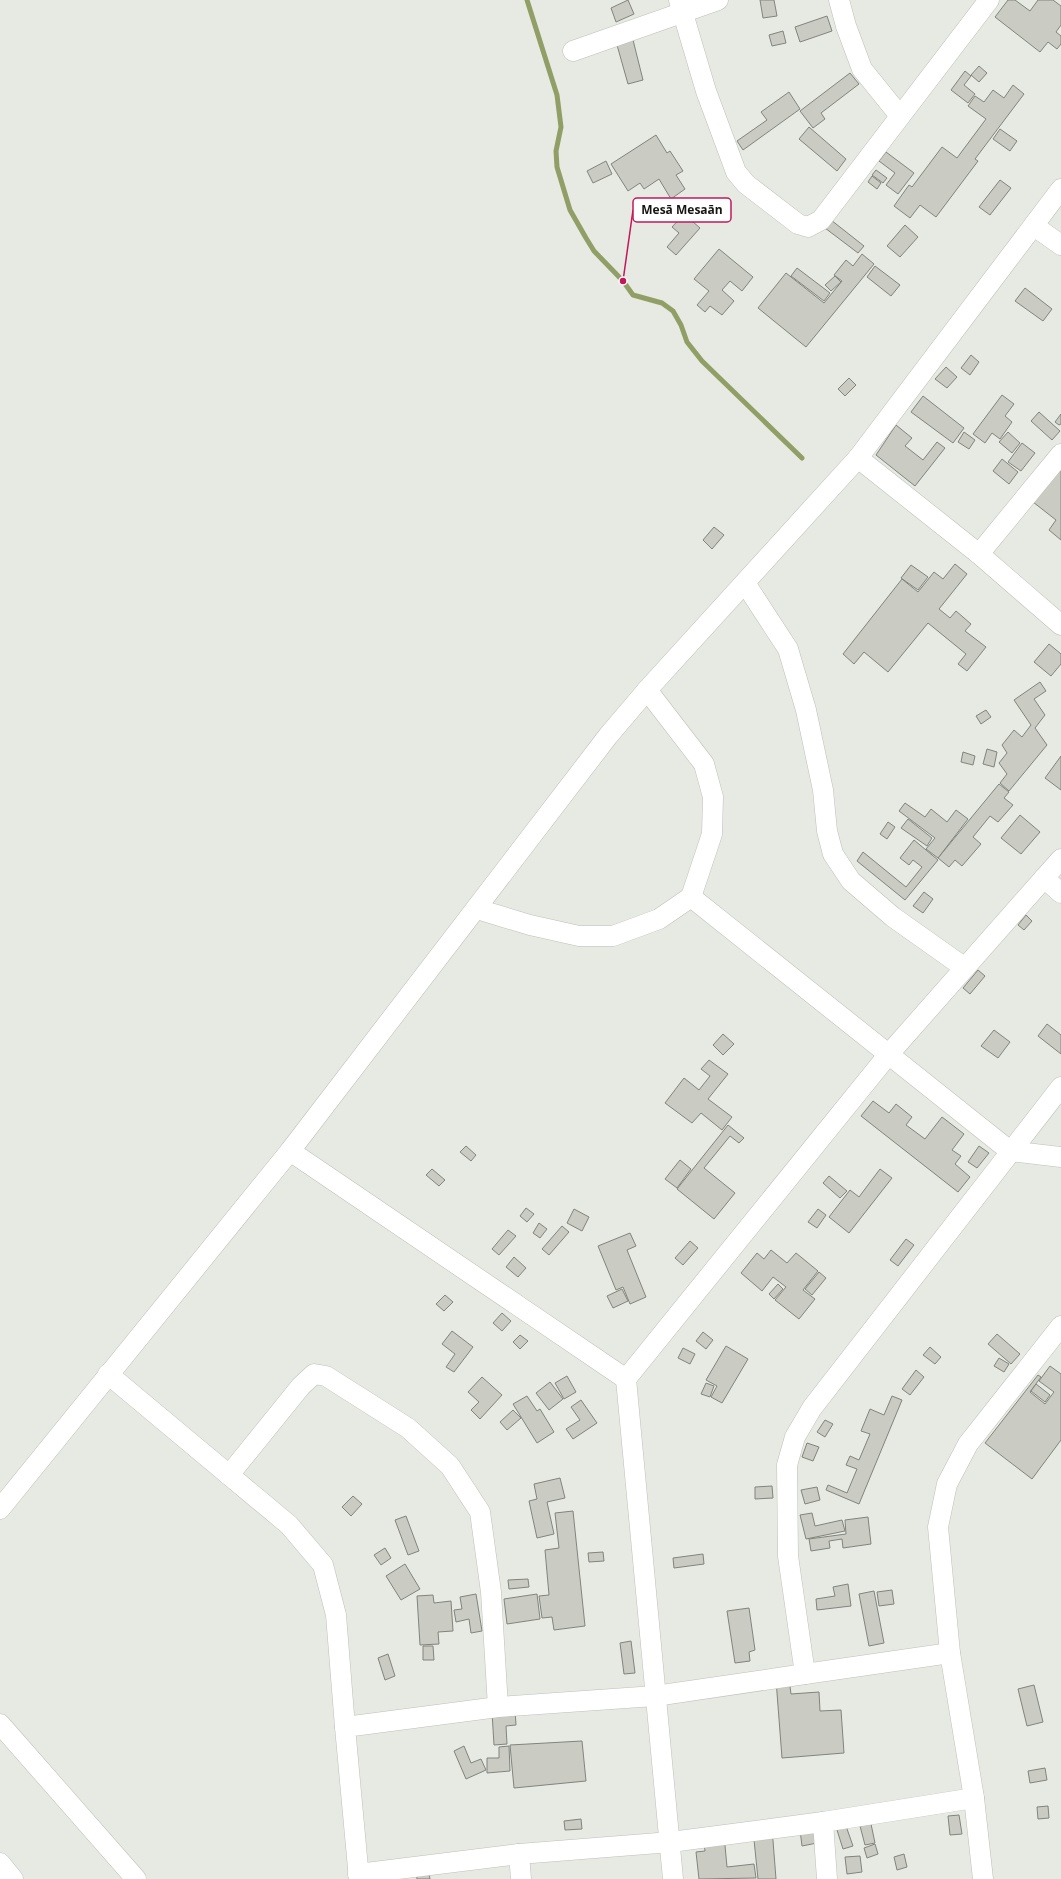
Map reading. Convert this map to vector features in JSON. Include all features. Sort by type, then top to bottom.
[{"type":"street","points":[[573,51],[680,7],[718,0]]},
{"type":"street","points":[[839,0],[846,26],[862,70],[900,116]]},
{"type":"street","points":[[680,7],[706,91],[736,172],[746,184],[798,224],[808,227],[821,220],[989,0]]},
{"type":"street","points":[[0,1509],[290,1151],[477,909],[608,736],[647,690],[858,458],[1061,190]]},
{"type":"street","points":[[1034,226],[1061,245]]},
{"type":"street","points":[[979,554],[1061,454]]},
{"type":"street","points":[[858,458],[979,554],[1061,625]]},
{"type":"street","points":[[745,583],[788,648],[806,710],[823,790],[827,831],[833,854],[851,880],[893,917],[964,968]]},
{"type":"street","points":[[477,909],[530,925],[579,936],[613,936],[659,919],[691,897],[712,834],[713,797],[704,764],[647,690]]},
{"type":"street","points":[[673,1879],[671,1842],[655,1696],[626,1379],[888,1055],[1061,858]]},
{"type":"street","points":[[1044,878],[1061,893]]},
{"type":"street","points":[[691,897],[1010,1151],[1061,1157]]},
{"type":"street","points":[[805,1674],[788,1556],[787,1465],[795,1437],[812,1408],[1061,1087]]},
{"type":"street","points":[[290,1151],[626,1379]]},
{"type":"street","points":[[983,1879],[974,1798],[950,1653],[938,1527],[947,1484],[968,1444],[1061,1326]]},
{"type":"street","points":[[108,1374],[289,1525],[323,1566],[336,1615],[358,1877],[519,1854],[671,1842],[823,1822],[974,1798]]},
{"type":"street","points":[[229,1475],[301,1386],[314,1374],[326,1376],[408,1428],[450,1466],[480,1512],[491,1592],[498,1707]]},
{"type":"street","points":[[345,1726],[498,1707],[655,1696],[950,1653]]},
{"type":"street","points":[[0,1724],[136,1879]]},
{"type":"street","points":[[823,1822],[827,1879]]},
{"type":"street","points":[[519,1854],[521,1879]]},
{"type":"street","points":[[0,1864],[13,1879]]},
{"type":"building","points":[[628,0],[634,14],[616,22],[611,8]]},
{"type":"building","points":[[760,0],[774,0],[777,16],[763,18]]},
{"type":"building","points":[[1008,0],[1015,0],[1030,11],[1038,0],[1053,0],[1061,6],[1061,25],[1056,32],[1061,36],[1061,44],[1057,49],[1048,42],[1040,52],[995,17]]},
{"type":"building","points":[[827,16],[832,31],[800,42],[795,27]]},
{"type":"building","points":[[783,31],[786,43],[772,46],[769,35]]},
{"type":"building","points":[[633,40],[643,80],[628,84],[617,45]]},
{"type":"building","points":[[979,66],[987,73],[979,82],[971,75]]},
{"type":"building","points":[[965,71],[971,76],[964,85],[975,94],[968,103],[951,90]]},
{"type":"building","points":[[850,73],[859,84],[821,113],[825,119],[813,128],[800,111]]},
{"type":"building","points":[[1013,85],[1024,94],[975,159],[978,161],[936,217],[920,205],[910,218],[894,206],[909,185],[912,187],[942,147],[957,158],[986,119],[968,106],[975,96],[984,102],[993,90],[1004,98]]},
{"type":"building","points":[[789,92],[800,109],[743,150],[737,141],[767,120],[761,112]]},
{"type":"building","points":[[809,127],[846,159],[837,171],[799,139]]},
{"type":"building","points":[[1000,129],[1017,141],[1010,151],[993,139]]},
{"type":"building","points":[[656,135],[667,153],[670,151],[683,171],[676,175],[685,189],[671,199],[659,179],[644,189],[640,183],[628,191],[611,164]]},
{"type":"building","points":[[886,152],[914,173],[898,194],[886,185],[895,173],[879,161]]},
{"type":"building","points":[[606,161],[612,174],[593,183],[587,171]]},
{"type":"building","points":[[876,170],[887,178],[883,183],[872,175]]},
{"type":"building","points":[[872,176],[881,183],[877,189],[868,182]]},
{"type":"building","points":[[1000,180],[1011,188],[990,215],[979,207]]},
{"type":"building","points":[[684,214],[700,228],[676,255],[667,247],[679,233],[672,227]]},
{"type":"building","points":[[831,220],[864,246],[858,253],[825,228]]},
{"type":"building","points":[[905,225],[918,237],[900,257],[887,246]]},
{"type":"building","points":[[719,249],[753,277],[742,291],[730,281],[722,290],[734,301],[722,315],[710,306],[705,312],[697,305],[709,291],[694,279]]},
{"type":"building","points":[[862,254],[874,264],[806,347],[758,308],[786,273],[824,303],[842,281],[834,275],[846,260],[853,266]]},
{"type":"building","points":[[875,266],[900,285],[891,296],[867,277]]},
{"type":"building","points":[[797,268],[830,293],[824,301],[791,276]]},
{"type":"building","points":[[835,276],[841,282],[831,291],[825,285]]},
{"type":"building","points":[[1025,288],[1052,309],[1043,321],[1015,301]]},
{"type":"building","points":[[971,355],[979,362],[970,375],[961,368]]},
{"type":"building","points":[[946,367],[957,377],[947,388],[935,379]]},
{"type":"building","points":[[849,378],[856,385],[845,396],[838,389]]},
{"type":"building","points":[[1002,395],[1014,404],[1005,416],[1012,422],[1000,439],[992,433],[985,443],[973,434]]},
{"type":"building","points":[[923,396],[964,428],[953,443],[911,412]]},
{"type":"building","points":[[1039,412],[1060,431],[1052,440],[1031,421]]},
{"type":"building","points":[[1061,414],[1061,424],[1059,425],[1055,422]]},
{"type":"building","points":[[896,425],[912,438],[905,446],[923,460],[937,442],[945,448],[915,486],[876,455]]},
{"type":"building","points":[[964,432],[975,440],[969,449],[958,442]]},
{"type":"building","points":[[1008,432],[1020,443],[1012,453],[999,442]]},
{"type":"building","points":[[1022,443],[1035,453],[1021,471],[1008,462]]},
{"type":"building","points":[[1002,459],[1018,472],[1009,484],[993,471]]},
{"type":"building","points":[[1061,467],[1061,540],[1049,530],[1056,520],[1033,502]]},
{"type":"building","points":[[714,527],[724,535],[712,549],[703,540]]},
{"type":"building","points":[[955,564],[967,574],[939,609],[950,618],[956,611],[971,624],[965,631],[986,647],[967,671],[958,664],[966,654],[928,623],[888,672],[864,652],[854,664],[843,654],[902,579],[918,592],[934,572],[943,579]]},
{"type":"building","points":[[911,565],[928,577],[918,590],[901,578]]},
{"type":"building","points":[[1049,644],[1061,654],[1061,664],[1051,676],[1034,662]]},
{"type":"building","points":[[1040,682],[1046,691],[1034,699],[1045,715],[1035,728],[1047,745],[1009,791],[1000,783],[1007,774],[999,763],[1007,753],[1002,745],[1014,730],[1022,737],[1031,725],[1014,700]]},
{"type":"building","points":[[986,710],[991,717],[981,724],[976,716]]},
{"type":"building","points":[[987,749],[997,752],[994,767],[983,764]]},
{"type":"building","points":[[963,752],[975,756],[973,765],[961,762]]},
{"type":"building","points":[[1061,756],[1061,790],[1045,778]]},
{"type":"building","points":[[999,784],[1009,792],[1004,798],[1013,805],[998,822],[990,816],[973,837],[981,844],[962,866],[955,860],[949,867],[938,858]]},
{"type":"building","points":[[905,803],[925,817],[931,809],[947,822],[956,810],[968,819],[938,858],[926,849],[935,838],[899,811]]},
{"type":"building","points":[[1020,815],[1040,832],[1021,854],[1001,838]]},
{"type":"building","points":[[908,819],[932,838],[927,846],[901,828]]},
{"type":"building","points":[[888,822],[895,827],[887,839],[880,834]]},
{"type":"building","points":[[914,840],[938,860],[905,900],[857,861],[863,852],[906,887],[922,867],[913,860],[909,865],[900,858]]},
{"type":"building","points":[[924,892],[933,899],[923,913],[913,906]]},
{"type":"building","points":[[1026,915],[1032,921],[1024,930],[1018,925]]},
{"type":"building","points":[[978,970],[985,976],[970,994],[963,988]]},
{"type":"building","points":[[1047,1024],[1061,1035],[1061,1054],[1038,1036]]},
{"type":"building","points":[[994,1030],[1010,1042],[998,1058],[981,1046]]},
{"type":"building","points":[[723,1034],[734,1044],[723,1055],[713,1045]]},
{"type":"building","points":[[709,1060],[728,1074],[708,1099],[732,1117],[722,1130],[701,1113],[692,1123],[665,1103],[684,1078],[699,1090],[710,1076],[701,1069]]},
{"type":"building","points":[[873,1101],[889,1113],[896,1104],[912,1117],[906,1125],[925,1139],[942,1117],[964,1134],[952,1150],[961,1156],[955,1164],[970,1177],[958,1192],[861,1116]]},
{"type":"building","points":[[728,1125],[744,1138],[739,1143],[730,1136],[704,1168],[735,1193],[714,1219],[677,1189]]},
{"type":"building","points":[[466,1146],[476,1155],[471,1161],[460,1152]]},
{"type":"building","points":[[979,1146],[989,1153],[977,1168],[968,1162]]},
{"type":"building","points":[[680,1160],[691,1169],[677,1188],[665,1179]]},
{"type":"building","points":[[432,1169],[445,1180],[439,1186],[426,1175]]},
{"type":"building","points":[[880,1169],[892,1178],[849,1233],[829,1217],[850,1190],[859,1197]]},
{"type":"building","points":[[829,1176],[847,1191],[840,1198],[823,1183]]},
{"type":"building","points":[[526,1208],[534,1214],[527,1222],[520,1216]]},
{"type":"building","points":[[574,1209],[589,1217],[582,1231],[567,1223]]},
{"type":"building","points":[[818,1209],[826,1215],[817,1228],[808,1222]]},
{"type":"building","points":[[539,1223],[547,1229],[540,1238],[533,1233]]},
{"type":"building","points":[[562,1226],[569,1232],[549,1255],[542,1249]]},
{"type":"building","points":[[508,1230],[516,1236],[499,1255],[492,1249]]},
{"type":"building","points":[[630,1233],[636,1246],[627,1250],[646,1297],[630,1304],[623,1287],[616,1290],[598,1246]]},
{"type":"building","points":[[906,1239],[914,1245],[898,1266],[890,1260]]},
{"type":"building","points":[[690,1241],[698,1248],[683,1265],[675,1258]]},
{"type":"building","points":[[771,1250],[787,1263],[796,1253],[818,1271],[803,1290],[815,1299],[799,1319],[775,1300],[786,1287],[773,1277],[762,1291],[741,1273],[757,1253],[764,1259]]},
{"type":"building","points":[[514,1257],[526,1268],[518,1277],[506,1267]]},
{"type":"building","points":[[819,1272],[826,1278],[812,1295],[805,1289]]},
{"type":"building","points":[[778,1284],[783,1289],[774,1299],[769,1294]]},
{"type":"building","points":[[622,1289],[628,1301],[613,1308],[607,1296]]},
{"type":"building","points":[[445,1295],[453,1302],[444,1311],[436,1304]]},
{"type":"building","points":[[502,1313],[511,1321],[502,1331],[493,1323]]},
{"type":"building","points":[[452,1331],[473,1347],[454,1372],[446,1367],[455,1354],[442,1344]]},
{"type":"building","points":[[703,1332],[713,1340],[706,1349],[696,1341]]},
{"type":"building","points":[[997,1334],[1020,1354],[1011,1364],[988,1344]]},
{"type":"building","points":[[520,1335],[528,1341],[520,1349],[513,1342]]},
{"type":"building","points":[[726,1346],[748,1359],[722,1403],[711,1397],[717,1386],[706,1380]]},
{"type":"building","points":[[930,1347],[941,1357],[935,1364],[923,1355]]},
{"type":"building","points":[[683,1348],[695,1354],[690,1364],[678,1358]]},
{"type":"building","points":[[999,1358],[1009,1364],[1004,1372],[994,1366]]},
{"type":"building","points":[[1050,1366],[1061,1374],[1061,1440],[1032,1479],[985,1443],[1038,1375],[1041,1377],[1030,1392],[1045,1404],[1054,1392],[1039,1381]]},
{"type":"building","points":[[916,1370],[924,1377],[910,1395],[902,1389]]},
{"type":"building","points":[[567,1376],[576,1392],[564,1399],[555,1383]]},
{"type":"building","points":[[482,1377],[502,1395],[480,1419],[471,1410],[479,1402],[468,1392]]},
{"type":"building","points":[[550,1382],[563,1399],[549,1410],[536,1393]]},
{"type":"building","points":[[706,1383],[714,1386],[710,1397],[701,1394]]},
{"type":"building","points":[[1036,1384],[1050,1395],[1045,1402],[1031,1391]]},
{"type":"building","points":[[527,1396],[537,1411],[540,1409],[554,1432],[537,1443],[513,1404]]},
{"type":"building","points":[[892,1396],[902,1400],[859,1504],[826,1490],[828,1485],[847,1493],[857,1469],[846,1465],[850,1456],[859,1460],[870,1434],[861,1431],[870,1409],[884,1415]]},
{"type":"building","points":[[581,1400],[597,1423],[573,1439],[566,1429],[580,1420],[571,1407]]},
{"type":"building","points":[[513,1410],[521,1418],[507,1430],[500,1422]]},
{"type":"building","points":[[825,1420],[833,1424],[825,1437],[817,1432]]},
{"type":"building","points":[[807,1443],[819,1447],[813,1461],[802,1457]]},
{"type":"building","points":[[560,1478],[565,1498],[547,1502],[554,1534],[537,1538],[529,1501],[537,1499],[534,1484]]},
{"type":"building","points":[[772,1486],[773,1498],[755,1499],[755,1487]]},
{"type":"building","points":[[817,1487],[820,1500],[805,1504],[801,1490]]},
{"type":"building","points":[[353,1496],[362,1504],[351,1516],[342,1507]]},
{"type":"building","points":[[573,1511],[585,1626],[554,1630],[552,1617],[542,1618],[539,1596],[549,1595],[545,1550],[559,1548],[555,1513]]},
{"type":"building","points":[[812,1513],[815,1526],[842,1520],[845,1531],[806,1539],[800,1515]]},
{"type":"building","points":[[406,1516],[419,1551],[408,1555],[395,1520]]},
{"type":"building","points":[[868,1517],[871,1544],[843,1548],[842,1539],[829,1541],[830,1548],[811,1551],[809,1539],[846,1534],[845,1520]]},
{"type":"building","points":[[385,1548],[391,1558],[381,1565],[374,1555]]},
{"type":"building","points":[[603,1552],[604,1561],[589,1562],[588,1553]]},
{"type":"building","points":[[703,1554],[704,1564],[674,1568],[673,1558]]},
{"type":"building","points":[[405,1564],[420,1589],[401,1600],[386,1576]]},
{"type":"building","points":[[528,1579],[529,1587],[509,1589],[508,1580]]},
{"type":"building","points":[[848,1584],[851,1606],[817,1610],[816,1599],[835,1596],[833,1587]]},
{"type":"building","points":[[892,1590],[894,1604],[879,1606],[877,1592]]},
{"type":"building","points":[[874,1591],[884,1643],[869,1646],[859,1594]]},
{"type":"building","points":[[476,1594],[482,1631],[471,1633],[469,1619],[456,1622],[454,1610],[462,1609],[460,1597]]},
{"type":"building","points":[[537,1594],[540,1619],[507,1624],[504,1599]]},
{"type":"building","points":[[433,1595],[434,1603],[451,1601],[453,1631],[438,1632],[439,1644],[420,1645],[417,1596]]},
{"type":"building","points":[[749,1608],[755,1650],[749,1652],[750,1661],[735,1663],[727,1611]]},
{"type":"building","points":[[631,1641],[635,1673],[624,1674],[620,1643]]},
{"type":"building","points":[[423,1646],[433,1646],[434,1660],[423,1660]]},
{"type":"building","points":[[388,1654],[395,1676],[385,1680],[378,1658]]},
{"type":"building","points":[[789,1679],[791,1694],[819,1692],[820,1711],[841,1710],[844,1753],[782,1758],[776,1680]]},
{"type":"building","points":[[1034,1685],[1043,1722],[1027,1726],[1018,1689]]},
{"type":"building","points":[[515,1710],[516,1725],[506,1726],[507,1744],[494,1745],[492,1712]]},
{"type":"building","points":[[582,1741],[586,1781],[514,1788],[510,1745]]},
{"type":"building","points":[[464,1746],[471,1763],[481,1759],[486,1770],[466,1779],[454,1751]]},
{"type":"building","points":[[509,1746],[510,1771],[487,1773],[487,1758],[499,1758],[499,1747]]},
{"type":"building","points":[[1045,1768],[1047,1780],[1030,1783],[1028,1771]]},
{"type":"building","points":[[1048,1806],[1049,1818],[1038,1819],[1037,1807]]},
{"type":"building","points":[[959,1815],[962,1834],[950,1835],[948,1816]]},
{"type":"building","points":[[581,1819],[582,1829],[565,1830],[564,1821]]},
{"type":"building","points":[[871,1824],[875,1843],[865,1845],[860,1826]]},
{"type":"building","points":[[846,1826],[853,1846],[843,1849],[837,1830]]},
{"type":"building","points":[[772,1828],[776,1879],[758,1879],[753,1830]]},
{"type":"building","points":[[814,1828],[817,1843],[802,1846],[800,1830]]},
{"type":"building","points":[[724,1835],[727,1867],[754,1864],[756,1878],[699,1879],[696,1852],[705,1851],[703,1837]]},
{"type":"building","points":[[875,1844],[878,1854],[867,1858],[864,1848]]},
{"type":"building","points":[[904,1854],[907,1867],[897,1870],[894,1857]]},
{"type":"building","points":[[860,1856],[862,1872],[847,1874],[845,1857]]},
{"type":"building","points":[[428,1868],[430,1879],[417,1879],[416,1871]]},
{"type":"waterway","points":[[527,0],[557,95],[561,127],[556,151],[557,167],[570,210],[586,238],[594,251],[623,281],[633,295],[662,303],[673,311],[681,325],[687,342],[702,361],[802,458]]},
{"type":"place","name":"Mesā Mesaān","points":[[623,281]]}]
